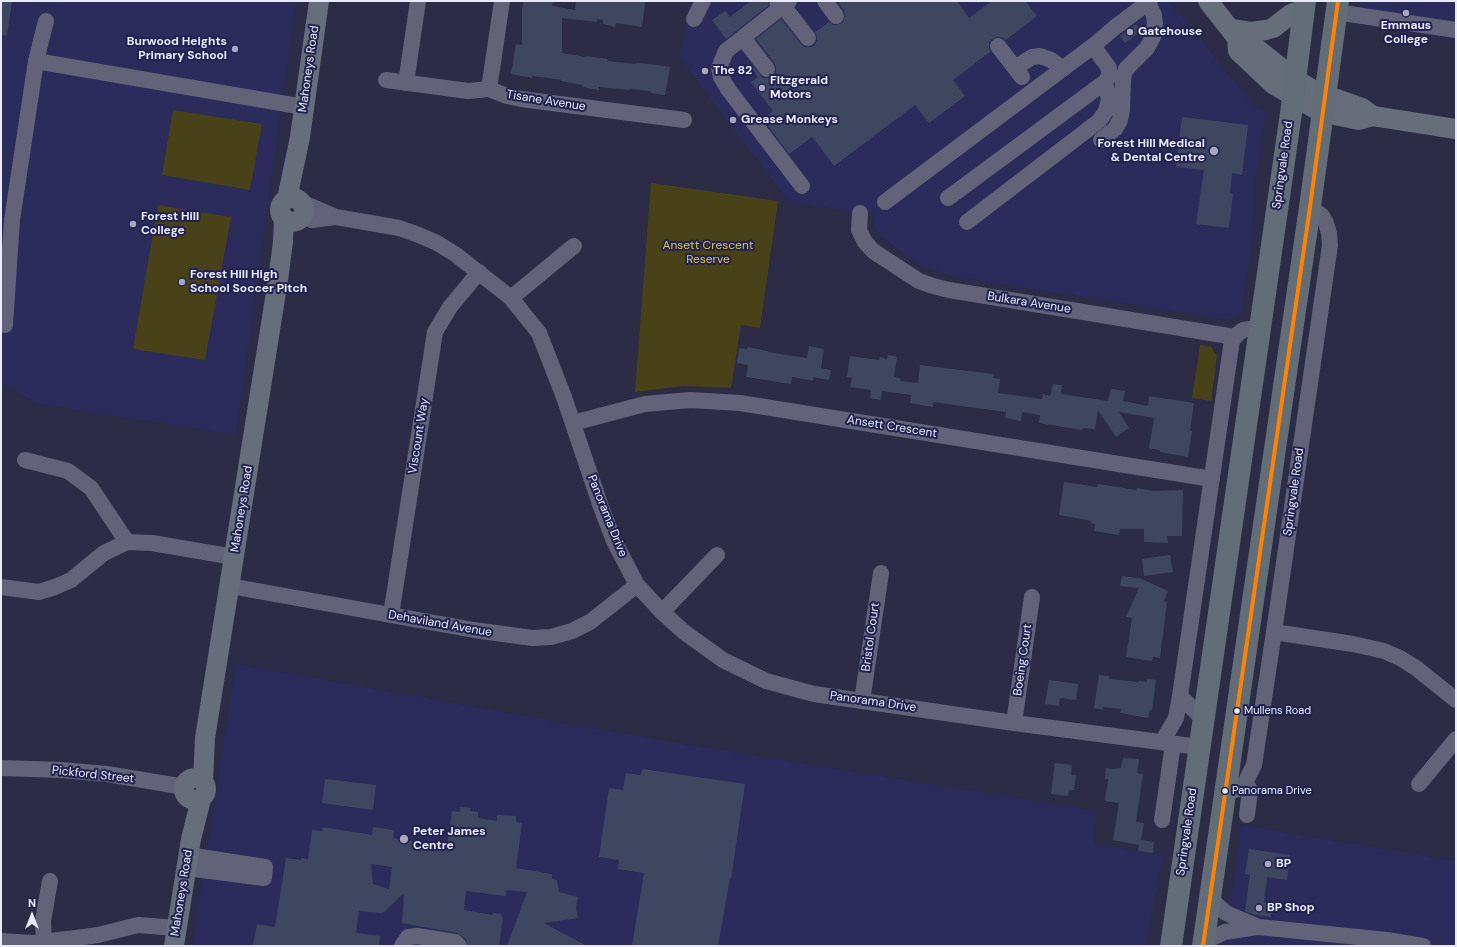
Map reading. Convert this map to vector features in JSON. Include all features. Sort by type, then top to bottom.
[{"type":"highway","name":"Springvale Road","points":[[1170,946],[1305,5]]},
{"type":"highway","name":"Springvale Road","points":[[1203,944],[1310,206],[1337,6]]},
{"type":"main road","name":"Mahoneys Road","points":[[175,937],[188,854],[193,788],[205,738],[278,280],[290,243],[296,231],[300,137],[319,1]]},
{"type":"main road","points":[[1208,1],[1234,33],[1238,50],[1273,84],[1294,88],[1324,104],[1362,108],[1373,116],[1456,129]]},
{"type":"main road","points":[[1234,33],[1273,28],[1305,5]]},
{"type":"street","points":[[406,83],[418,1]]},
{"type":"street","points":[[489,89],[502,1]]},
{"type":"street","points":[[694,19],[703,1]]},
{"type":"street","points":[[824,1],[836,16]]},
{"type":"street","points":[[802,186],[728,89],[721,77],[719,68],[726,51],[743,38],[783,2],[808,38]]},
{"type":"street","points":[[885,202],[1094,46],[1149,2],[1154,15],[1155,24],[1153,37],[1147,48],[1126,69],[1123,78],[1122,110],[1120,120],[1115,129],[1101,140]]},
{"type":"street","points":[[1337,6],[1456,30]]},
{"type":"street","points":[[5,325],[12,220],[36,61],[46,21]]},
{"type":"street","points":[[1426,25],[1456,24]]},
{"type":"street","points":[[743,38],[767,69]]},
{"type":"street","points":[[998,46],[1019,73],[1032,57],[1040,56],[1051,60],[1063,69]]},
{"type":"street","points":[[948,198],[1105,82],[1109,76],[1109,68],[1094,46]]},
{"type":"street","points":[[36,61],[304,107]]},
{"type":"street","name":"Tisane Avenue","points":[[386,80],[468,91],[489,89],[507,96],[684,120]]},
{"type":"street","points":[[967,222],[1099,121],[1106,111],[1109,99],[1105,82]]},
{"type":"street","name":"Panorama Drive","points":[[296,210],[313,206],[336,217],[399,228],[419,235],[437,243],[479,272],[511,298],[539,333],[564,397],[614,541],[637,585],[662,612],[684,632],[723,660],[766,681],[814,694],[1014,723],[1199,747]]},
{"type":"street","name":"Springvale Road","points":[[1245,783],[1254,765],[1330,245],[1326,223],[1322,216],[1310,206]]},
{"type":"street","name":"Bulkara Avenue","points":[[860,213],[859,230],[865,242],[873,250],[919,281],[933,286],[949,290],[1234,337]]},
{"type":"street","points":[[511,298],[574,246]]},
{"type":"street","name":"Viscount Way","points":[[391,614],[435,332],[450,306],[479,272]]},
{"type":"street","points":[[1162,820],[1168,743],[1176,718],[1180,696],[1231,344],[1234,337],[1243,330],[1259,329]]},
{"type":"street","name":"Ansett Crescent","points":[[573,423],[645,404],[690,400],[740,403],[1212,479]]},
{"type":"street","points":[[25,460],[68,471],[90,488],[127,542]]},
{"type":"street","points":[[1,587],[39,592],[55,587],[71,580],[104,553],[127,542],[152,543],[234,557]]},
{"type":"street","points":[[662,612],[718,555]]},
{"type":"street","name":"Bristol Court","points":[[862,701],[881,573]]},
{"type":"street","name":"Dehaviland Avenue","points":[[230,586],[512,636],[532,638],[551,637],[572,631],[590,622],[637,585]]},
{"type":"street","name":"Boeing Court","points":[[1014,723],[1032,597]]},
{"type":"street","points":[[1274,632],[1353,644],[1384,651],[1400,658],[1416,668],[1456,700]]},
{"type":"street","points":[[1180,696],[1203,719]]},
{"type":"street","points":[[1419,784],[1456,739]]},
{"type":"street","name":"Pickford Street","points":[[1,768],[61,770],[107,774],[193,788]]},
{"type":"street","points":[[1225,793],[1238,789],[1245,783],[1250,790],[1247,815]]},
{"type":"street","points":[[44,941],[43,921],[50,882]]},
{"type":"street","points":[[1210,897],[1216,905],[1226,913],[1259,927]]},
{"type":"street","points":[[1,941],[20,943],[44,941],[60,943],[138,925],[175,937]]},
{"type":"street","points":[[1203,944],[1225,932],[1259,927],[1387,940],[1423,946]]},
{"type":"street","points":[[402,946],[403,942],[408,937],[417,936],[455,942],[459,946]]},
{"type":"shaded area","name":"Forest Hill College","points":[[1,1],[296,1],[236,435],[38,404],[1,383]]},
{"type":"shaded area","points":[[692,1],[1169,1],[1253,104],[1266,112],[1255,181],[1252,241],[1241,314],[1229,320],[952,276],[919,264],[881,237],[876,232],[873,222],[874,215],[789,202],[679,57]]},
{"type":"shaded area","name":"Emmaus College","points":[[1358,1],[1456,1],[1456,40],[1355,24]]},
{"type":"shaded area","points":[[236,664],[677,743],[1097,811],[1093,844],[1163,855],[1146,946],[192,946]]},
{"type":"shaded area","points":[[1241,825],[1456,861],[1456,946],[1225,946]]},
{"type":"green space","points":[[173,110],[262,124],[250,190],[162,175]]},
{"type":"green space","name":"Ansett Crescent Reserve","points":[[651,183],[778,201],[760,328],[741,325],[731,388],[683,386],[635,392]]},
{"type":"green space","name":"Forest Hill High School Soccer Pitch","points":[[158,205],[231,217],[205,360],[133,349]]},
{"type":"green space","points":[[1200,345],[1211,347],[1217,356],[1211,401],[1192,398]]},
{"type":"building","points":[[1,1],[12,1],[7,36],[1,35]]},
{"type":"building","points":[[524,1],[553,1],[552,6],[575,10],[576,1],[645,2],[642,27],[616,23],[615,27],[603,24],[603,20],[597,19],[597,22],[562,18],[562,53],[608,59],[607,61],[670,67],[665,95],[651,93],[651,91],[630,89],[599,87],[599,90],[582,87],[582,85],[561,81],[562,80],[532,76],[532,78],[511,74],[516,44],[522,45],[522,9]]},
{"type":"building","points":[[751,1],[768,1],[769,5],[726,39],[712,20],[725,11],[730,17]]},
{"type":"building","points":[[837,1],[957,1],[969,18],[992,1],[1025,1],[1037,16],[1006,40],[1002,37],[992,39],[989,42],[990,52],[953,80],[965,96],[929,123],[915,105],[834,166],[812,137],[789,154],[763,119],[773,111],[751,82],[758,77],[750,65],[751,64],[763,78],[772,77],[776,72],[775,64],[756,39],[781,19],[801,44],[805,47],[814,46],[817,41],[815,32],[829,22],[833,25],[837,25],[842,23],[844,20],[844,10]]},
{"type":"building","name":"Gatehouse","points":[[1136,24],[1141,31],[1125,43],[1120,36]]},
{"type":"building","points":[[1182,117],[1248,125],[1242,175],[1232,173],[1230,193],[1233,194],[1229,228],[1196,224],[1204,170],[1176,167]]},
{"type":"building","points":[[809,346],[824,349],[821,368],[831,370],[829,380],[813,377],[813,381],[792,377],[791,384],[746,377],[748,365],[737,363],[739,348],[747,349],[748,347],[768,352],[807,358]]},
{"type":"building","points":[[888,355],[897,357],[894,377],[900,378],[900,381],[918,383],[920,365],[994,374],[993,378],[1000,379],[998,393],[1042,399],[1043,394],[1050,396],[1053,384],[1062,385],[1061,394],[1108,401],[1111,389],[1125,391],[1123,401],[1148,406],[1149,396],[1194,403],[1188,457],[1160,452],[1160,450],[1149,448],[1154,418],[1119,412],[1129,428],[1116,437],[1098,410],[1095,429],[1083,428],[1082,430],[1039,423],[1040,415],[1022,412],[1021,421],[1005,418],[1006,412],[933,402],[933,407],[910,403],[911,395],[882,391],[881,400],[870,398],[871,390],[850,387],[852,378],[847,377],[850,356],[879,360],[880,357],[887,359]]},
{"type":"building","points":[[1064,482],[1097,487],[1098,484],[1137,490],[1137,488],[1154,491],[1183,490],[1182,536],[1167,536],[1168,543],[1144,542],[1144,529],[1120,529],[1119,535],[1094,531],[1095,524],[1091,523],[1092,521],[1059,515]]},
{"type":"building","points":[[1170,555],[1173,572],[1144,576],[1142,559]]},
{"type":"building","points":[[1122,576],[1139,578],[1168,591],[1164,601],[1167,602],[1160,658],[1153,657],[1152,661],[1126,657],[1132,618],[1126,617],[1139,588],[1120,586]]},
{"type":"building","points":[[1099,675],[1109,676],[1109,679],[1139,682],[1147,682],[1147,679],[1156,680],[1152,710],[1150,710],[1148,718],[1120,713],[1121,709],[1103,707],[1103,710],[1094,708]]},
{"type":"building","points":[[1049,680],[1078,684],[1076,700],[1060,698],[1059,706],[1045,704]]},
{"type":"building","points":[[1123,758],[1139,759],[1137,773],[1143,774],[1136,822],[1144,823],[1141,840],[1154,842],[1153,853],[1138,851],[1139,845],[1113,840],[1119,803],[1105,801],[1108,779],[1105,779],[1106,768],[1121,768]]},
{"type":"building","points":[[1055,763],[1072,765],[1071,775],[1076,775],[1074,790],[1069,790],[1068,796],[1051,794]]},
{"type":"building","points":[[642,769],[745,784],[731,879],[730,878],[718,946],[632,946],[644,873],[618,869],[619,860],[599,857],[609,788],[623,790],[626,773],[641,775]]},
{"type":"building","points":[[325,779],[376,785],[373,810],[322,803]]},
{"type":"building","points":[[460,807],[471,808],[470,811],[478,812],[478,818],[497,821],[497,815],[516,816],[516,822],[522,823],[516,868],[552,874],[552,879],[557,880],[559,892],[578,897],[576,908],[578,918],[544,923],[587,946],[507,946],[527,892],[506,890],[506,896],[466,891],[464,910],[492,915],[493,913],[502,914],[501,917],[503,917],[499,946],[468,946],[466,939],[457,933],[402,923],[404,893],[384,912],[359,911],[356,933],[380,936],[379,946],[253,946],[257,924],[275,927],[286,858],[301,860],[301,858],[308,859],[312,830],[322,831],[323,827],[372,835],[373,827],[394,830],[393,838],[447,846],[452,811],[460,812]],"holes":[[[371,864],[392,867],[389,889],[373,884]]]},
{"type":"building","points":[[1249,849],[1290,855],[1287,880],[1267,877],[1264,902],[1272,903],[1271,917],[1255,915],[1245,911],[1250,875],[1245,874]]},
{"type":"transit line","points":[[1203,946],[1310,207],[1338,1]]},
{"type":"place","name":"Emmaus College","points":[[1406,13]]},
{"type":"place","name":"Gatehouse","points":[[1130,32]]},
{"type":"place","name":"Burwood Heights Primary School","points":[[235,49]]},
{"type":"place","name":"The 82","points":[[705,71]]},
{"type":"place","name":"Fitzgerald Motors","points":[[762,88]]},
{"type":"place","name":"Grease Monkeys","points":[[733,120]]},
{"type":"place","name":"Forest Hill Medical & Dental Centre","points":[[1214,151]]},
{"type":"place","name":"Forest Hill College","points":[[133,224]]},
{"type":"place","name":"Forest Hill High School Soccer Pitch","points":[[182,282]]},
{"type":"place","name":"Mullens Road","points":[[1237,711]]},
{"type":"place","name":"Panorama Drive","points":[[1225,791]]},
{"type":"place","name":"Peter James Centre","points":[[404,839]]},
{"type":"place","name":"BP","points":[[1268,864]]},
{"type":"place","name":"BP Shop","points":[[1259,908]]}]
